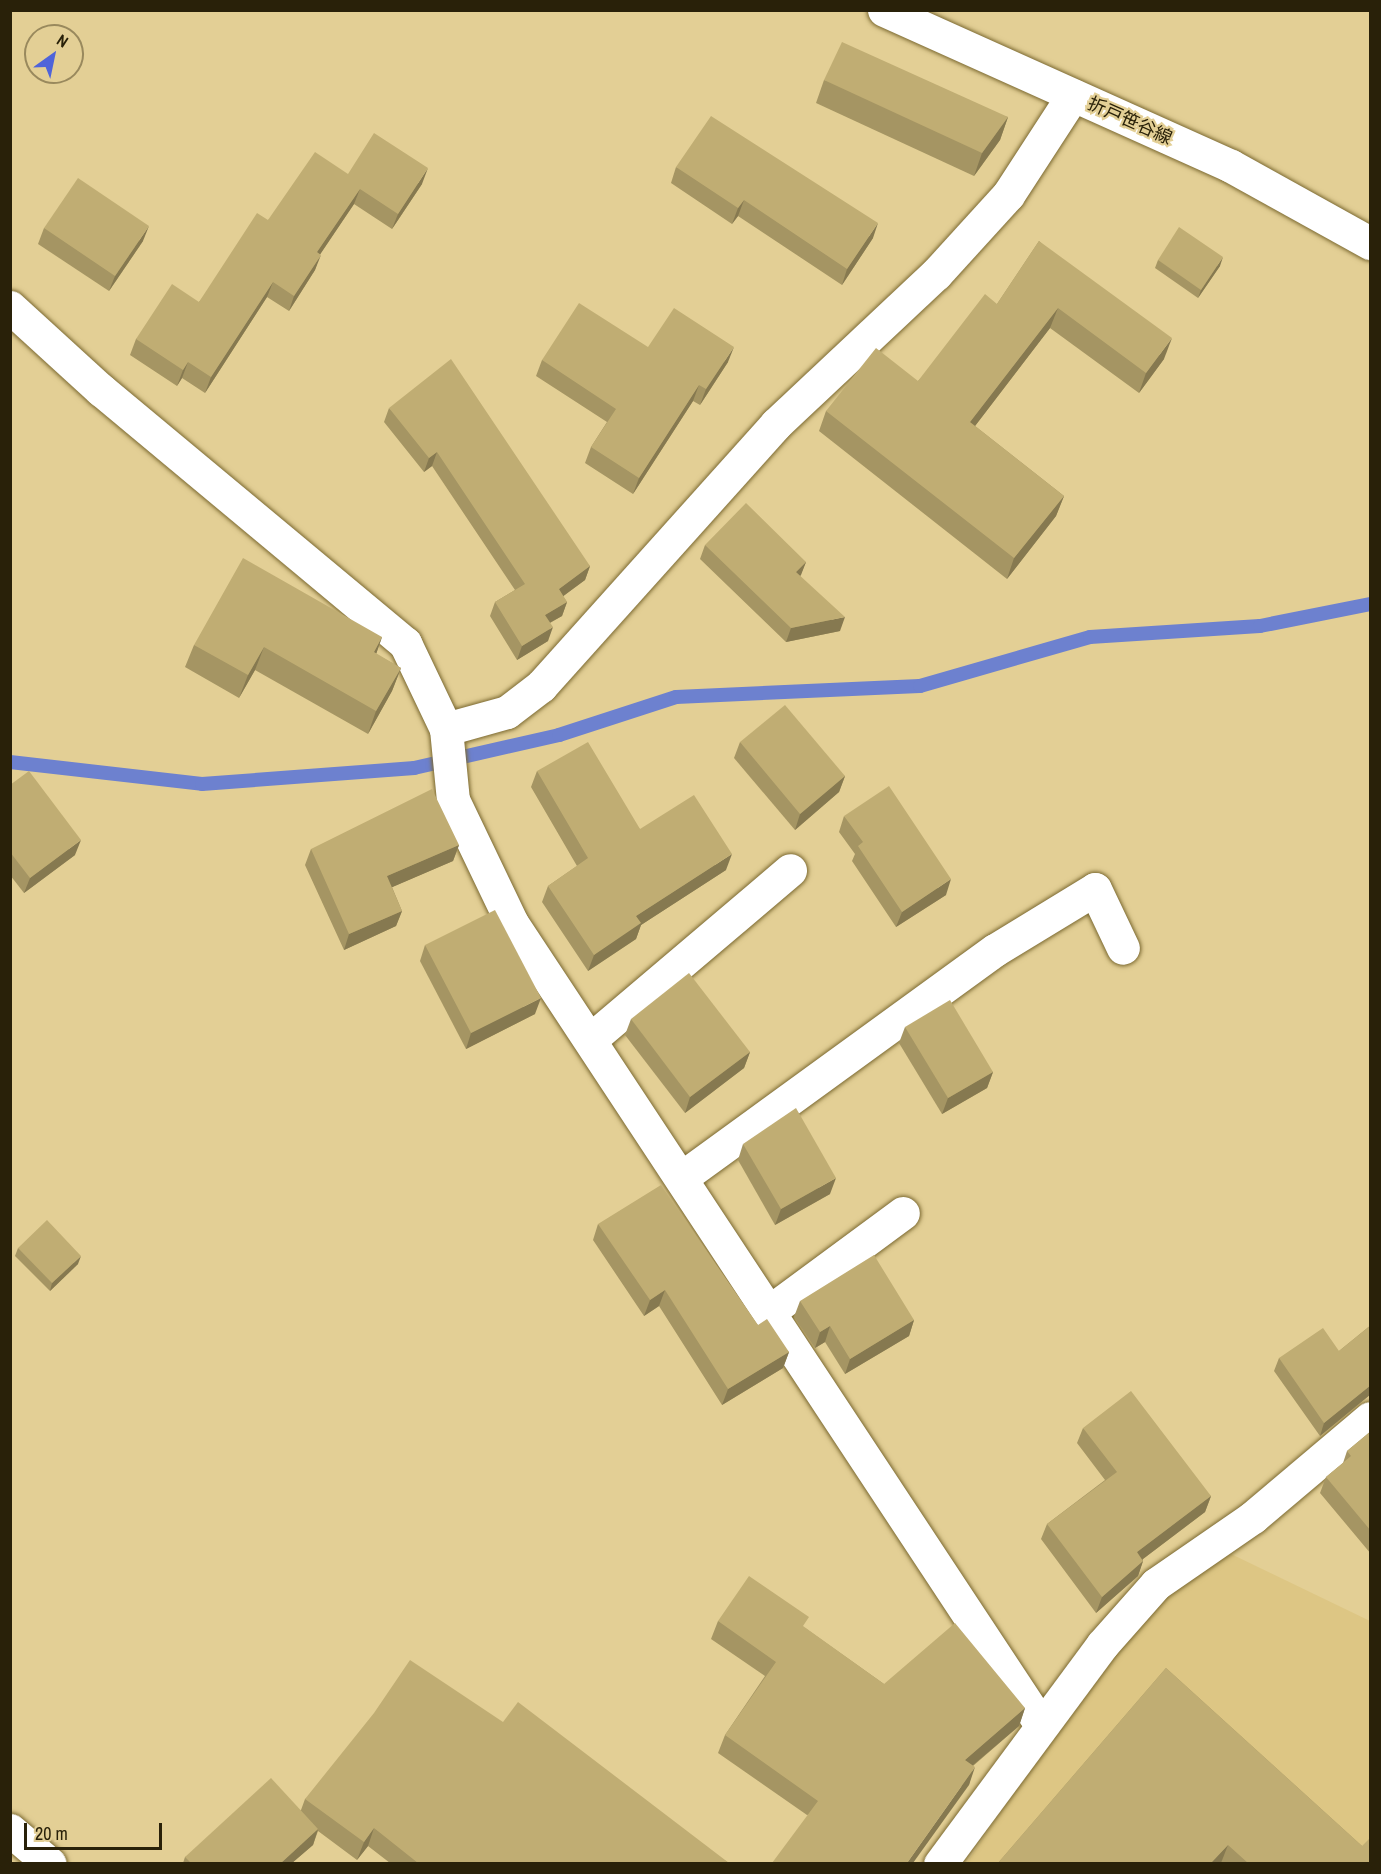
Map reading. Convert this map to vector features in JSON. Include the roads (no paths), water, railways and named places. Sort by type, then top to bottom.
[{"type":"street","name":"折戸笹谷線","points":[[884,10],[1231,166],[1371,243]]},
{"type":"street","points":[[446,729],[507,712],[541,686],[776,424],[936,274],[1000,204],[1073,95]]},
{"type":"street","points":[[10,307],[101,390],[405,643],[446,729],[453,800],[512,923],[591,1039],[1041,1725]]},
{"type":"street","points":[[591,1039],[790,870]]},
{"type":"street","points":[[681,1178],[995,950],[1095,889],[1123,948]]},
{"type":"street","points":[[770,1311],[903,1213]]},
{"type":"street","points":[[940,1863],[1041,1725],[1156,1584],[1253,1517],[1371,1418]]},
{"type":"street","points":[[10,1830],[50,1863]]},
{"type":"waterway","points":[[10,762],[202,784],[414,768],[559,735],[676,697],[920,686],[1090,637],[1260,626],[1370,604]]}]
